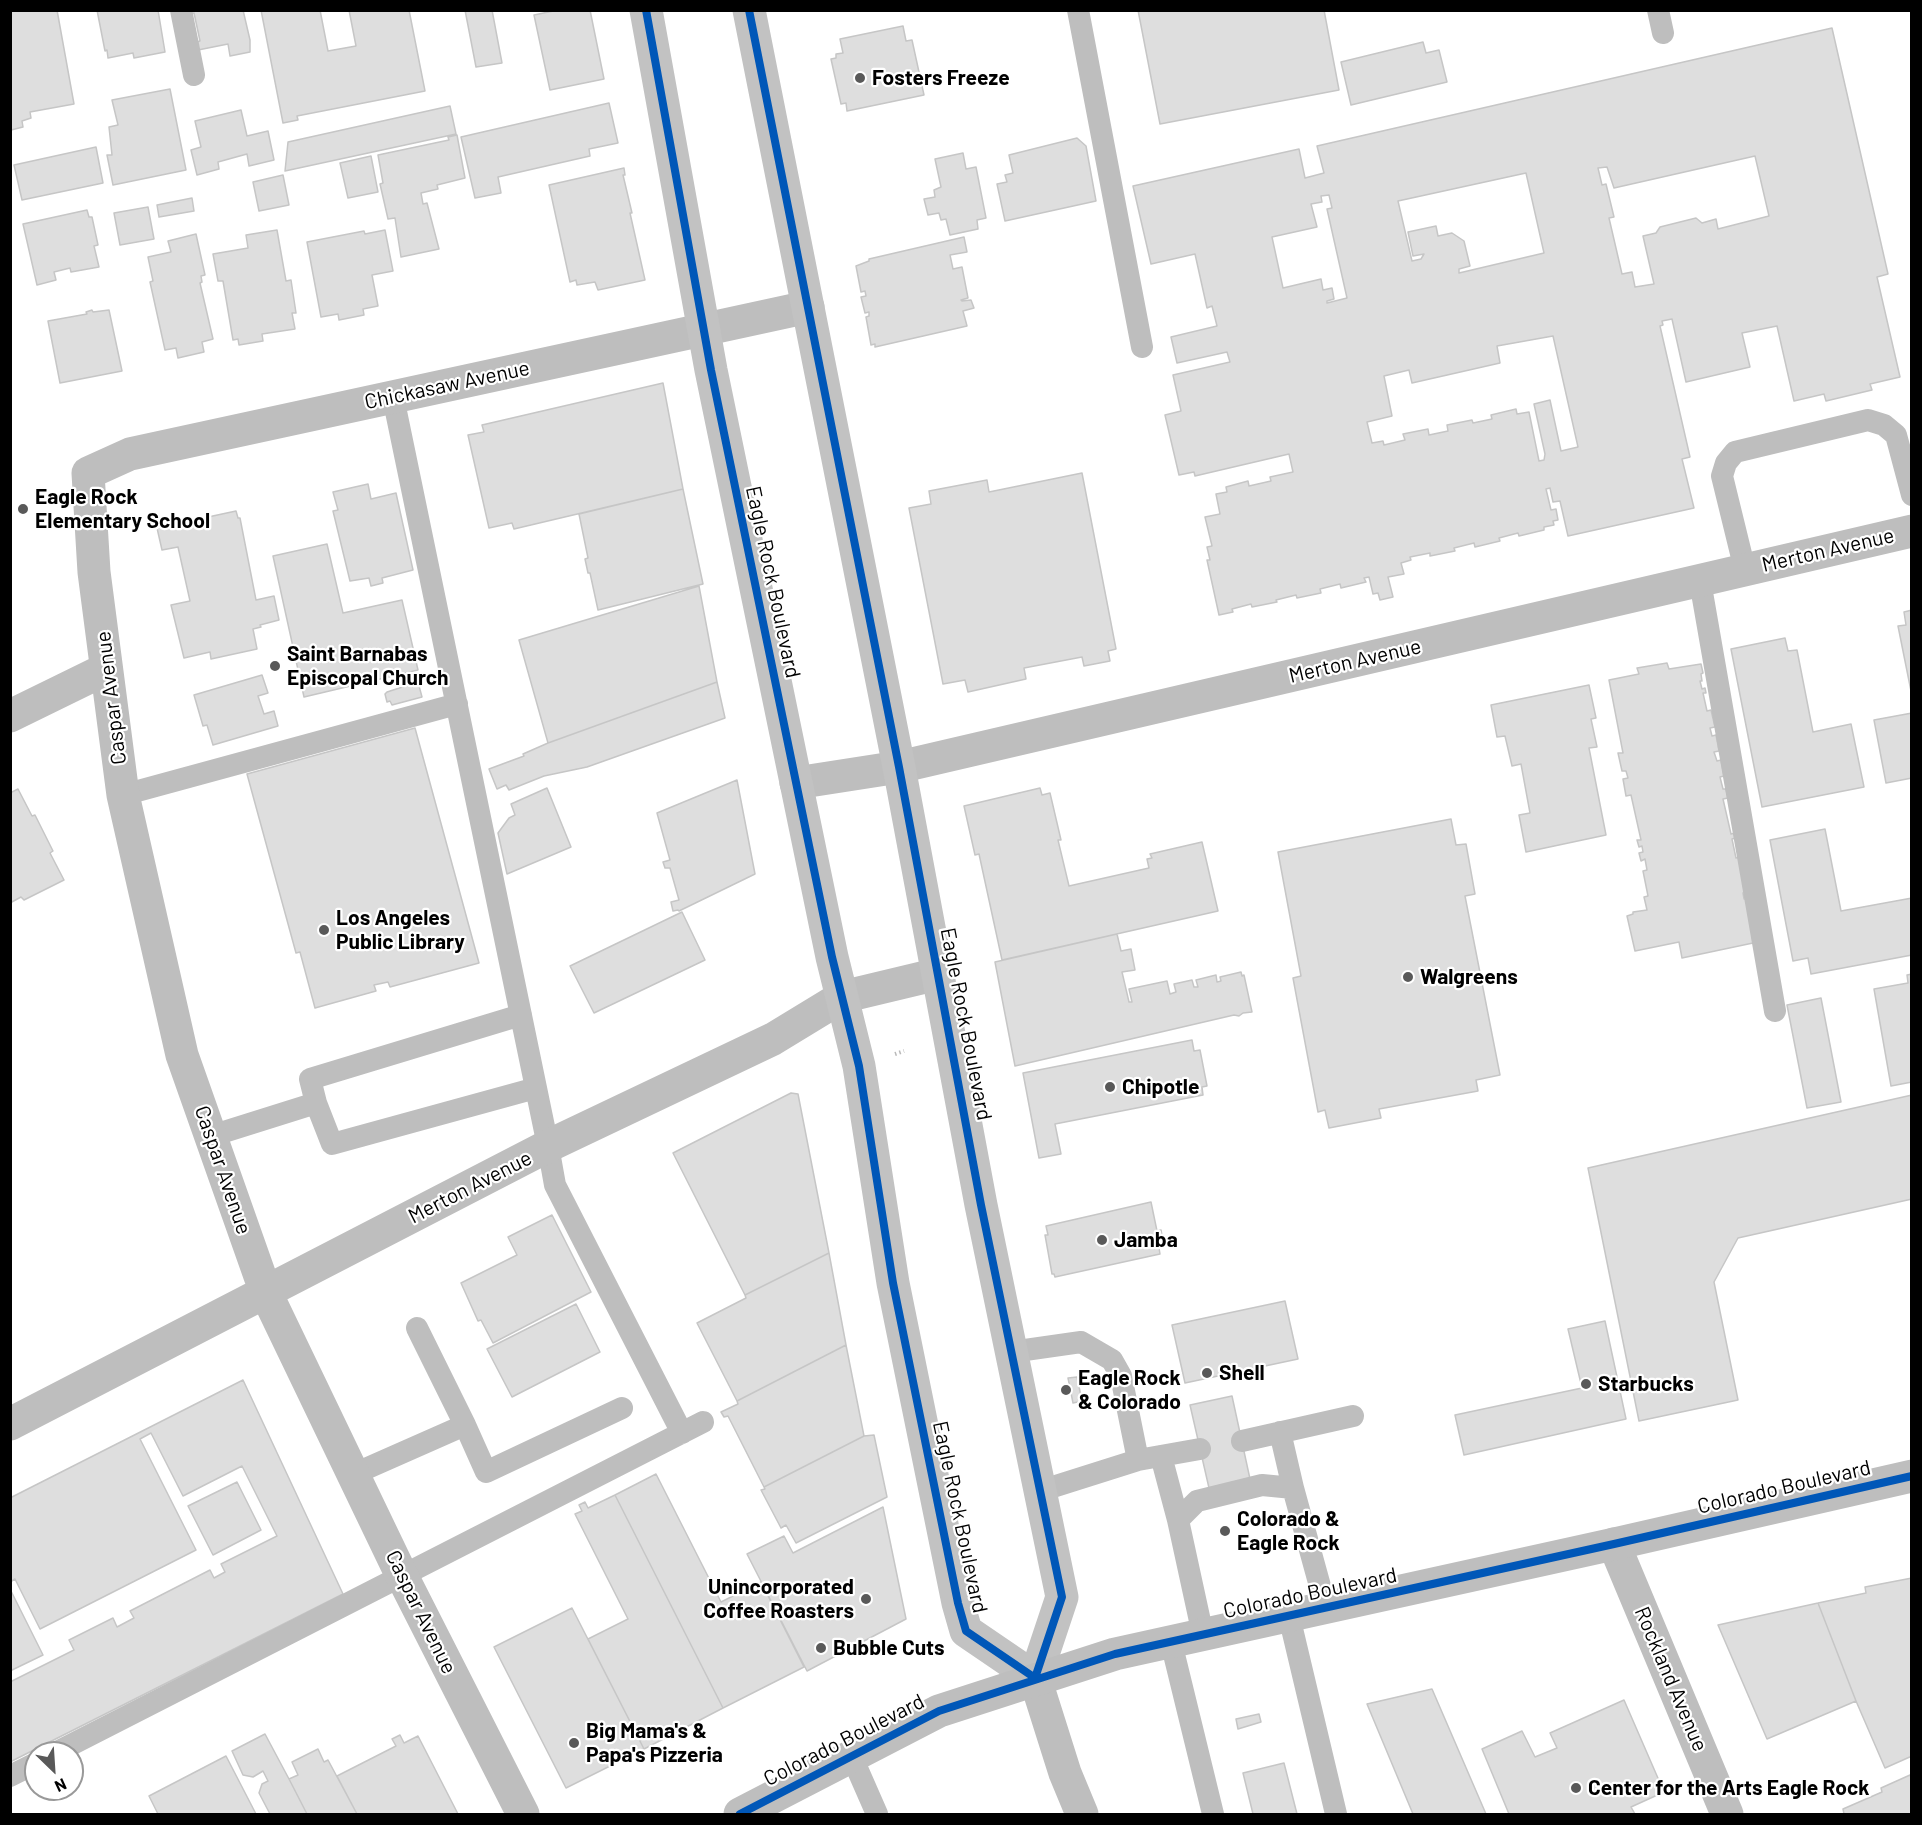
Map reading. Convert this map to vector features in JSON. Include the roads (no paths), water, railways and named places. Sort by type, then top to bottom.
[{"type":"main road","name":"Eagle Rock Boulevard","points":[[646,10],[704,328],[832,957],[859,1066],[892,1283],[966,1631],[1035,1678],[1062,1597],[948,1036],[899,767],[749,10]]},
{"type":"street","name":"Chickasaw Avenue","points":[[88,473],[130,454],[808,307]]},
{"type":"street","name":"Caspar Avenue","points":[[88,473],[94,572],[123,795],[182,1055],[266,1293],[402,1576],[523,1815]]},
{"type":"street","name":"Merton Avenue","points":[[796,783],[899,767],[1911,531]]},
{"type":"street","points":[[10,716],[106,669]]},
{"type":"street","name":"Merton Avenue","points":[[10,1424],[548,1146],[773,1039],[842,997],[938,974]]},
{"type":"street","name":"Colorado Boulevard","points":[[752,1812],[939,1711],[1114,1654],[1911,1476]]},
{"type":"street","name":"Rockland Avenue","points":[[1614,1544],[1727,1815]]},
{"type":"street","points":[[1035,1678],[1065,1773],[1082,1815]]},
{"type":"lane","points":[[181,10],[194,75]]},
{"type":"lane","points":[[1078,10],[1142,347]]},
{"type":"lane","points":[[1658,10],[1663,33]]},
{"type":"lane","points":[[393,397],[555,1185],[682,1433]]},
{"type":"lane","points":[[1745,570],[1722,477],[1726,463],[1735,452],[1868,420],[1884,425],[1896,435],[1911,495]]},
{"type":"lane","points":[[1700,581],[1775,1011]]},
{"type":"lane","points":[[123,795],[456,704]]},
{"type":"lane","points":[[521,1015],[310,1079],[316,1103],[332,1144],[536,1088]]},
{"type":"lane","points":[[211,1136],[316,1103]]},
{"type":"lane","points":[[417,1328],[486,1472],[622,1408]]},
{"type":"lane","points":[[1011,1352],[1081,1342],[1112,1360],[1121,1376],[1138,1460]]},
{"type":"lane","points":[[1242,1441],[1353,1416]]},
{"type":"lane","points":[[79,1741],[703,1422]]},
{"type":"lane","points":[[354,1474],[465,1425]]},
{"type":"lane","points":[[1280,1432],[1326,1608]]},
{"type":"lane","points":[[1040,1491],[1138,1460],[1200,1449]]},
{"type":"lane","points":[[1161,1456],[1178,1520],[1203,1635]]},
{"type":"lane","points":[[1178,1520],[1197,1501],[1262,1485],[1293,1488]]},
{"type":"lane","points":[[1289,1616],[1336,1815]]},
{"type":"lane","points":[[1171,1642],[1213,1815]]},
{"type":"lane","points":[[852,1757],[877,1815]]},
{"type":"lane","points":[[10,1776],[24,1769]]},
{"type":"place","name":"Fosters Freeze","points":[[860,78]]},
{"type":"place","name":"Eagle Rock Elementary School","points":[[23,509]]},
{"type":"place","name":"Saint Barnabas Episcopal Church","points":[[275,666]]},
{"type":"place","name":"Los Angeles Public Library","points":[[324,930]]},
{"type":"place","name":"Walgreens","points":[[1408,977]]},
{"type":"place","name":"Chipotle","points":[[1110,1087]]},
{"type":"place","name":"Jamba","points":[[1102,1240]]},
{"type":"place","name":"Shell","points":[[1207,1373]]},
{"type":"place","name":"Starbucks","points":[[1586,1384]]},
{"type":"place","name":"Eagle Rock & Colorado","points":[[1066,1390]]},
{"type":"place","name":"Colorado & Eagle Rock","points":[[1225,1531]]},
{"type":"place","name":"Unincorporated Coffee Roasters","points":[[866,1599]]},
{"type":"place","name":"Bubble Cuts","points":[[821,1648]]},
{"type":"place","name":"Big Mama's & Papa's Pizzeria","points":[[574,1743]]},
{"type":"place","name":"Center for the Arts Eagle Rock","points":[[1576,1788]]}]
